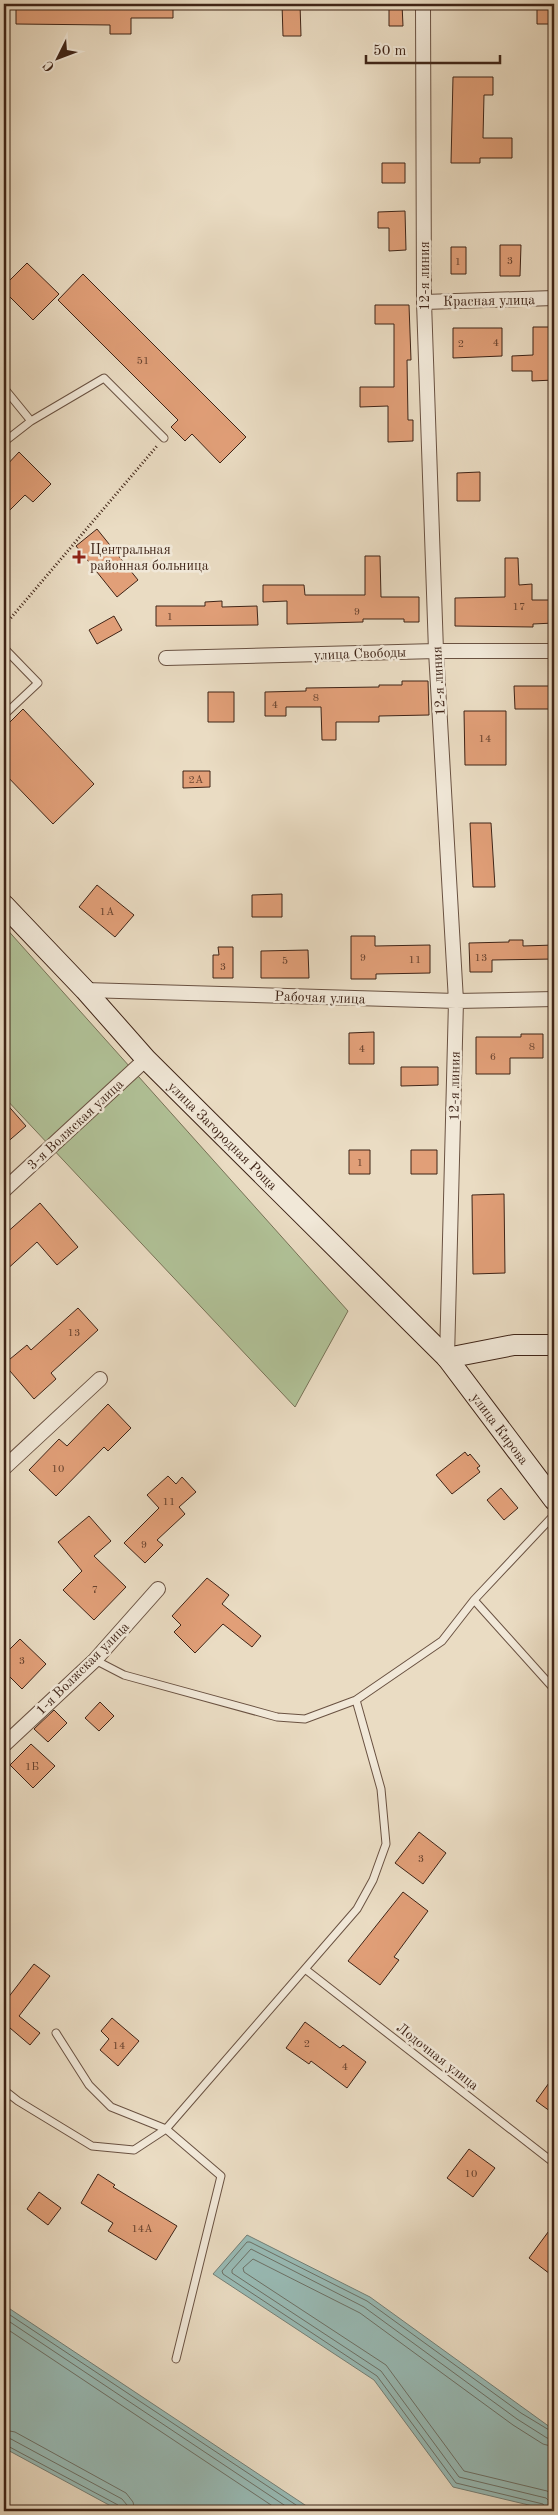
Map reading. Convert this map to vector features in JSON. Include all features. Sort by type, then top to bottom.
[{"type":"street","name":"12-я линия","points":[[423,4],[424,302],[436,651],[456,1001],[447,1358]]},
{"type":"street","name":"Красная улица","points":[[424,302],[554,298]]},
{"type":"street","name":"улица Свободы","points":[[166,658],[436,651],[554,651]]},
{"type":"street","name":"улица Загородная Роща","points":[[4,905],[85,990],[146,1059],[447,1358]]},
{"type":"street","name":"Рабочая улица","points":[[85,990],[456,1001],[554,999]]},
{"type":"street","name":"3-я Волжская улица","points":[[4,1190],[146,1059]]},
{"type":"street","points":[[447,1358],[514,1346],[554,1345]]},
{"type":"street","name":"улица Кирова","points":[[447,1358],[554,1500]]},
{"type":"street","points":[[4,1468],[100,1379]]},
{"type":"street","name":"1-я Волжская улица","points":[[4,1745],[94,1660],[158,1589]]},
{"type":"lane","points":[[4,442],[31,421],[104,378],[164,438]]},
{"type":"lane","points":[[4,388],[31,421]]},
{"type":"lane","points":[[4,648],[38,683],[4,715]]},
{"type":"lane","points":[[94,1660],[124,1675],[277,1717],[305,1718],[356,1700],[442,1641],[474,1600],[554,1515]]},
{"type":"lane","points":[[474,1600],[554,1689]]},
{"type":"lane","points":[[4,2090],[18,2101],[92,2146],[134,2150],[166,2130],[358,1909],[374,1880],[386,1844],[381,1789],[356,1700]]},
{"type":"lane","name":"Лодочная улица","points":[[305,1969],[554,2163]]},
{"type":"lane","points":[[56,2033],[89,2085],[110,2107],[166,2130],[221,2176],[176,2359]]},
{"type":"path","points":[[4,626],[164,438]]},
{"type":"green space","points":[[4,926],[348,1311],[295,1407],[4,1097]]},
{"type":"water","points":[[247,2235],[370,2297],[554,2430],[554,2511],[453,2487],[374,2380],[213,2274]]},
{"type":"water","points":[[4,2305],[314,2511],[120,2511],[4,2448]]},
{"type":"building","points":[[16,4],[173,4],[173,18],[131,18],[131,34],[110,34],[110,25],[16,24]]},
{"type":"building","points":[[282,4],[300,4],[301,36],[283,36]]},
{"type":"building","points":[[389,4],[402,4],[403,26],[389,26]]},
{"type":"building","points":[[537,4],[554,4],[553,24],[537,24]]},
{"type":"building","points":[[453,77],[493,77],[493,95],[484,95],[483,138],[512,138],[512,158],[480,158],[480,163],[451,163]]},
{"type":"building","points":[[382,163],[405,163],[405,183],[382,183]]},
{"type":"building","points":[[405,211],[406,250],[389,251],[389,228],[378,228],[378,212]]},
{"type":"building","points":[[500,245],[521,245],[520,276],[500,276]]},
{"type":"building","points":[[451,247],[466,247],[466,274],[451,274]]},
{"type":"building","points":[[27,263],[59,294],[33,320],[4,291],[4,286]]},
{"type":"building","points":[[83,274],[246,437],[220,463],[192,434],[185,441],[171,427],[178,420],[58,300]]},
{"type":"building","points":[[375,305],[409,305],[411,360],[407,360],[408,420],[413,420],[413,441],[388,442],[388,406],[360,407],[360,387],[394,387],[394,324],[375,324]]},
{"type":"building","points":[[533,327],[554,327],[554,380],[532,381],[532,371],[512,371],[512,356],[533,355]]},
{"type":"building","points":[[453,328],[502,328],[502,356],[453,358]]},
{"type":"building","points":[[19,452],[51,484],[33,502],[25,495],[4,516],[4,468]]},
{"type":"building","points":[[480,472],[480,501],[457,501],[457,473]]},
{"type":"building","points":[[97,529],[138,580],[117,597],[76,546]]},
{"type":"building","points":[[365,556],[380,556],[381,597],[419,597],[419,622],[404,622],[404,619],[363,619],[363,622],[287,624],[287,601],[263,602],[263,585],[304,585],[305,595],[365,595]]},
{"type":"building","points":[[505,558],[518,558],[519,585],[532,584],[532,600],[554,600],[554,623],[533,624],[533,627],[455,626],[455,598],[505,597]]},
{"type":"building","points":[[222,601],[222,607],[257,606],[258,625],[156,626],[156,606],[205,606],[205,602]]},
{"type":"building","points":[[114,616],[122,630],[97,644],[89,630]]},
{"type":"building","points":[[402,681],[428,681],[429,715],[379,716],[379,722],[336,722],[336,740],[322,740],[321,707],[286,707],[286,716],[265,716],[265,692],[306,691],[306,688],[379,687],[379,685],[402,685]]},
{"type":"building","points":[[514,686],[554,686],[554,709],[515,709]]},
{"type":"building","points":[[208,692],[234,692],[234,722],[208,722]]},
{"type":"building","points":[[23,709],[94,784],[53,824],[4,773],[4,728]]},
{"type":"building","points":[[464,711],[506,711],[506,765],[465,765]]},
{"type":"building","points":[[183,771],[210,771],[210,787],[183,788]]},
{"type":"building","points":[[470,823],[491,823],[495,887],[473,887]]},
{"type":"building","points":[[97,885],[134,915],[115,937],[79,907]]},
{"type":"building","points":[[282,894],[282,917],[252,917],[252,895]]},
{"type":"building","points":[[351,936],[375,936],[375,946],[430,945],[430,973],[376,974],[376,979],[351,979]]},
{"type":"building","points":[[509,940],[523,940],[523,946],[554,945],[554,959],[492,960],[492,972],[470,972],[469,943],[509,942]]},
{"type":"building","points":[[218,947],[233,947],[233,978],[213,978],[213,955],[219,955]]},
{"type":"building","points":[[308,950],[309,978],[261,978],[261,951]]},
{"type":"building","points":[[374,1032],[374,1064],[349,1064],[349,1033]]},
{"type":"building","points":[[521,1034],[543,1034],[543,1058],[510,1058],[510,1074],[476,1074],[476,1037],[521,1037]]},
{"type":"building","points":[[401,1067],[438,1067],[438,1085],[401,1086]]},
{"type":"building","points":[[4,1101],[26,1126],[4,1145]]},
{"type":"building","points":[[349,1150],[370,1150],[370,1174],[349,1174]]},
{"type":"building","points":[[411,1150],[437,1150],[437,1174],[411,1174]]},
{"type":"building","points":[[504,1194],[505,1273],[473,1274],[472,1195]]},
{"type":"building","points":[[40,1203],[78,1247],[57,1265],[37,1242],[4,1272],[4,1235]]},
{"type":"building","points":[[78,1308],[98,1330],[51,1373],[56,1379],[34,1399],[4,1364],[27,1345],[31,1350]]},
{"type":"building","points":[[108,1404],[131,1428],[108,1451],[104,1447],[56,1496],[29,1470],[59,1439],[67,1446]]},
{"type":"building","points":[[465,1452],[468,1456],[470,1454],[480,1466],[477,1468],[480,1472],[452,1494],[436,1475]]},
{"type":"building","points":[[168,1476],[176,1484],[182,1477],[196,1492],[179,1507],[185,1514],[157,1540],[163,1545],[145,1563],[124,1543],[159,1508],[147,1495]]},
{"type":"building","points":[[501,1488],[518,1508],[504,1520],[487,1500]]},
{"type":"building","points":[[89,1516],[111,1541],[94,1556],[126,1587],[94,1620],[63,1590],[82,1571],[58,1542]]},
{"type":"building","points":[[207,1578],[229,1595],[222,1604],[261,1636],[252,1647],[223,1624],[195,1653],[174,1632],[181,1625],[172,1616]]},
{"type":"building","points":[[20,1639],[46,1664],[22,1689],[4,1671],[4,1655]]},
{"type":"building","points":[[100,1702],[114,1716],[99,1731],[85,1718]]},
{"type":"building","points":[[54,1710],[67,1723],[48,1742],[34,1729]]},
{"type":"building","points":[[31,1744],[55,1766],[33,1788],[10,1765]]},
{"type":"building","points":[[419,1832],[446,1853],[423,1884],[395,1863]]},
{"type":"building","points":[[403,1892],[428,1911],[394,1957],[399,1960],[380,1985],[348,1961]]},
{"type":"building","points":[[34,1964],[50,1976],[19,2016],[40,2033],[30,2045],[10,2028],[4,2037],[4,2003]]},
{"type":"building","points":[[112,2018],[139,2041],[118,2066],[100,2050],[109,2039],[101,2031]]},
{"type":"building","points":[[305,2022],[340,2048],[343,2045],[366,2062],[347,2088],[311,2061],[309,2064],[286,2048]]},
{"type":"building","points":[[554,2076],[554,2114],[536,2101]]},
{"type":"building","points":[[469,2149],[495,2168],[473,2197],[447,2178]]},
{"type":"building","points":[[98,2174],[115,2185],[113,2187],[177,2226],[156,2260],[108,2231],[113,2223],[81,2203]]},
{"type":"building","points":[[39,2192],[61,2208],[48,2225],[27,2209]]},
{"type":"building","points":[[554,2224],[554,2277],[529,2258]]},
{"type":"place","name":"Центральная районная больница","points":[[79,557]]}]
